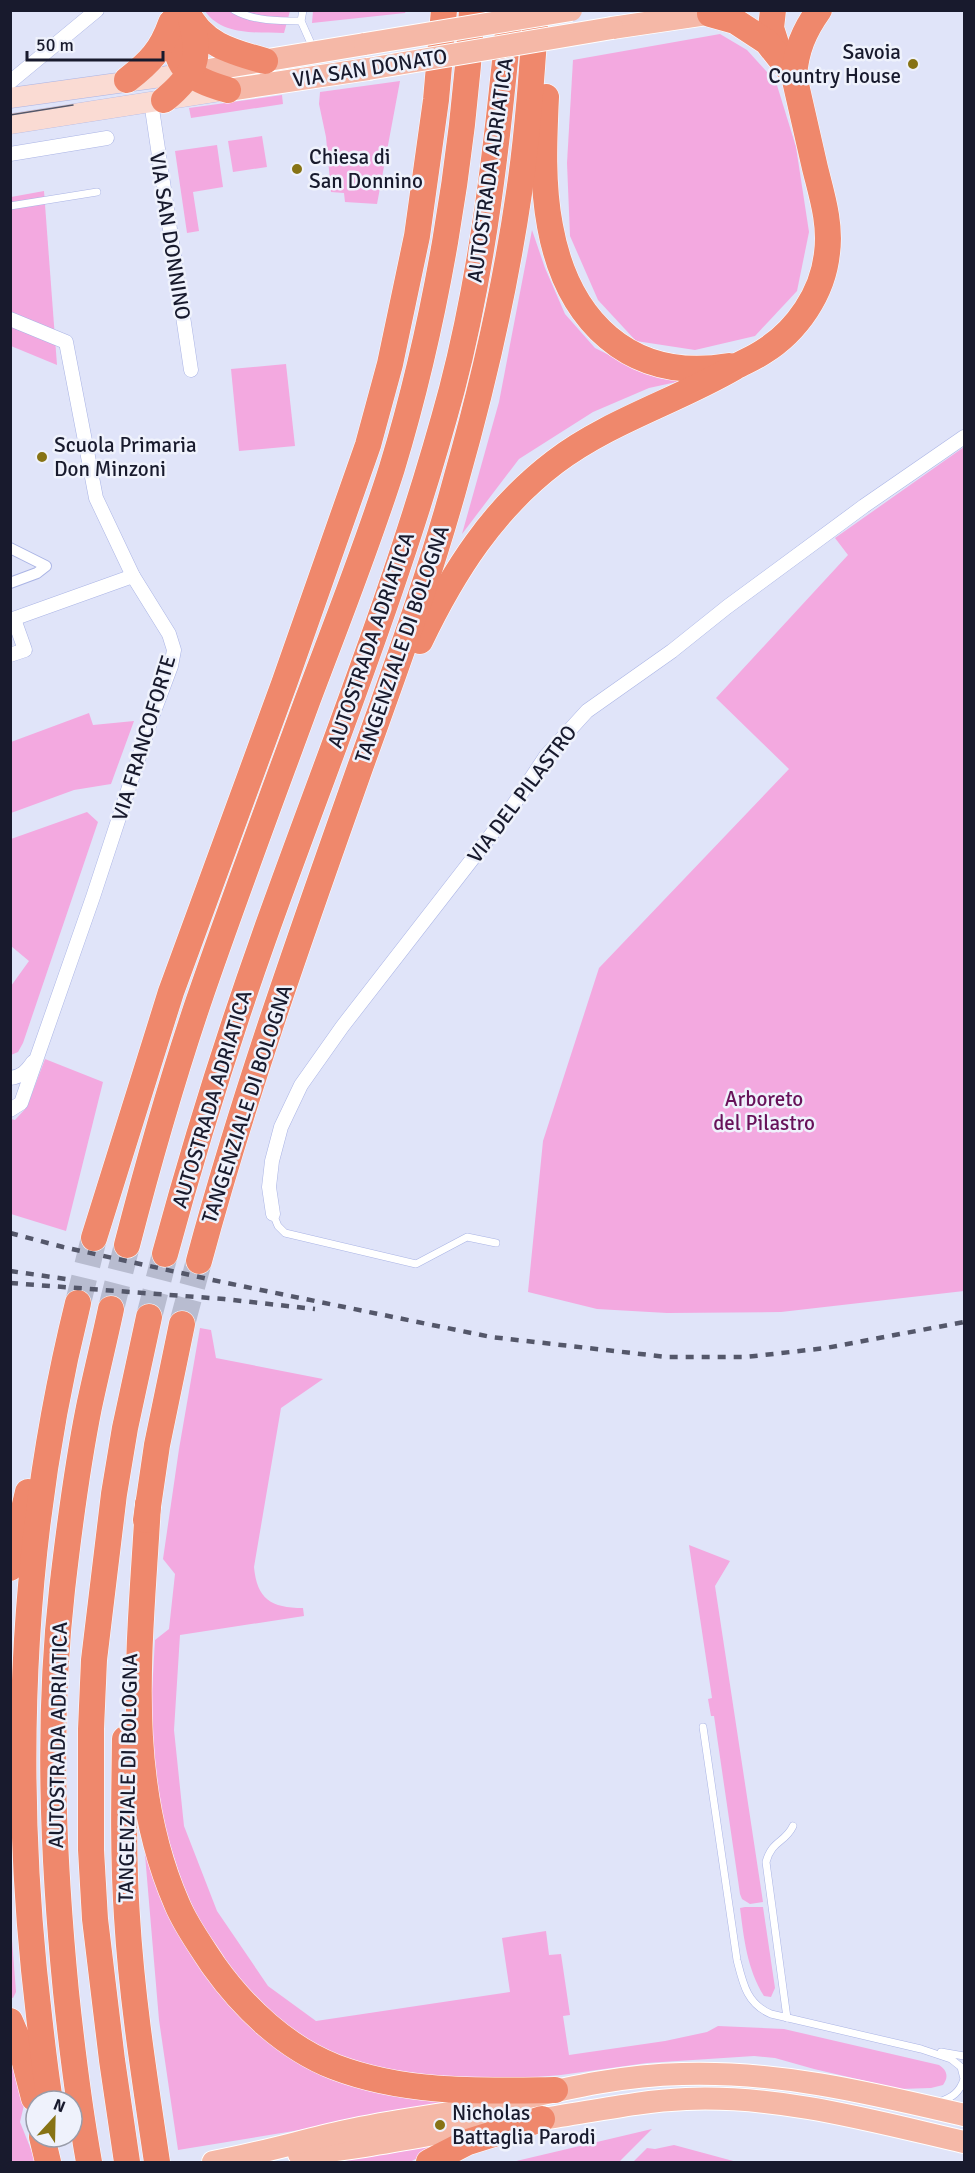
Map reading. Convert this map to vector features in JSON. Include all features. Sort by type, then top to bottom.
[{"type":"highway","points":[[434,10],[436,100]]},
{"type":"highway","points":[[94,1238],[171,992],[368,445],[390,364],[417,236],[436,100],[444,10]]},
{"type":"highway","name":"AUTOSTRADA ADRIATICA","points":[[127,1245],[150,1155],[198,1004],[358,570],[392,466],[434,299],[453,186],[468,73],[472,10]]},
{"type":"highway","name":"AUTOSTRADA ADRIATICA","points":[[165,1254],[236,1018],[393,582],[429,471],[452,387],[470,307],[491,189],[510,10]]},
{"type":"highway","name":"TANGENZIALE DI BOLOGNA","points":[[199,1261],[223,1172],[267,1033],[422,591],[456,481],[499,308],[519,193],[528,117],[536,10]]},
{"type":"highway","points":[[544,10],[545,174],[550,226],[570,288],[584,312],[600,332],[637,357],[661,365],[685,369],[709,369],[741,364]]},
{"type":"highway","points":[[360,769],[439,601],[477,540],[510,501],[557,460],[582,445],[629,420],[705,385],[764,352],[784,336],[800,318],[815,295],[823,275],[827,254],[826,215],[790,62],[771,28],[773,10]]},
{"type":"highway","points":[[789,10],[794,25],[790,62]]},
{"type":"highway","points":[[790,62],[819,10]]},
{"type":"highway","points":[[720,12],[767,42],[790,62]]},
{"type":"highway","points":[[180,16],[216,45],[231,52],[265,61]]},
{"type":"highway","points":[[158,101],[177,90],[190,73],[197,54],[196,40],[180,16]]},
{"type":"highway","points":[[127,80],[156,55],[180,16]]},
{"type":"highway","points":[[190,73],[211,85],[228,90]]},
{"type":"highway","points":[[10,1568],[48,1403],[77,1309],[55,1412],[39,1512],[25,1665],[22,1732],[24,1839],[30,1932],[48,2089]]},
{"type":"highway","name":"AUTOSTRADA ADRIATICA","points":[[89,2163],[74,2062],[59,1923],[53,1786],[54,1730],[62,1592],[74,1503],[89,1407],[111,1309]]},
{"type":"highway","name":"AUTOSTRADA ADRIATICA","points":[[128,2163],[112,2060],[95,1919],[91,1729],[94,1659],[114,1494],[125,1428],[149,1317]]},
{"type":"highway","name":"TANGENZIALE DI BOLOGNA","points":[[157,2163],[141,2058],[127,1919],[123,1845],[125,1731],[137,1581],[164,1411],[182,1324]]},
{"type":"highway","points":[[148,1504],[137,1706],[141,1767],[154,1837],[177,1904],[198,1942],[228,1986],[264,2023],[297,2046],[333,2066],[403,2085],[441,2090],[555,2090]]},
{"type":"highway","points":[[10,2021],[32,2089]]},
{"type":"highway","points":[[429,2163],[468,2142],[542,2119]]},
{"type":"main road","name":"VIA SAN DONATO","points":[[10,98],[190,73],[572,10]]},
{"type":"main road","name":"VIA SAN DONATO","points":[[10,123],[368,69],[720,12]]},
{"type":"main road","points":[[219,2161],[348,2131],[491,2105],[555,2090],[621,2078],[657,2075],[748,2075],[813,2082],[964,2115]]},
{"type":"main road","points":[[219,2161],[352,2149],[477,2126],[542,2119],[630,2104],[687,2099],[747,2101],[816,2108],[964,2142]]},
{"type":"street","points":[[10,82],[97,10]]},
{"type":"street","name":"VIA SAN DONNINO","points":[[158,101],[191,370]]},
{"type":"street","points":[[10,154],[107,138]]},
{"type":"street","name":"VIA FRANCOFORTE","points":[[10,319],[66,342],[96,498],[133,576],[169,634],[174,650],[171,666],[93,897],[21,1103],[10,1110]]},
{"type":"street","name":"VIA DEL PILASTRO","points":[[273,1214],[269,1187],[272,1161],[281,1127],[301,1085],[349,1018],[508,813],[546,756],[586,711],[672,651],[727,607],[855,513],[964,437]]},
{"type":"street","points":[[10,548],[46,566],[37,573],[10,583]]},
{"type":"street","points":[[10,655],[25,650],[12,619],[133,576]]},
{"type":"street","points":[[10,1078],[17,1077],[27,1070],[36,1058]]},
{"type":"lane","points":[[234,10],[241,14],[279,21],[301,21]]},
{"type":"lane","points":[[303,10],[301,21],[315,53]]},
{"type":"lane","points":[[10,206],[98,192]]},
{"type":"lane","points":[[273,1214],[278,1226],[285,1233],[416,1264],[467,1237],[496,1243]]},
{"type":"lane","points":[[703,1727],[737,1960],[744,1987],[752,2002],[760,2010],[787,2018],[921,2049],[964,2056]]},
{"type":"lane","points":[[787,2018],[766,1862],[775,1843],[790,1833],[793,1826]]},
{"type":"lane","points":[[921,2049],[951,2059],[960,2067],[964,2079],[962,2086],[951,2098],[927,2106]]},
{"type":"green space","points":[[406,10],[405,13],[312,23],[313,11]]},
{"type":"green space","points":[[205,11],[290,11],[284,33],[230,29],[212,19]]},
{"type":"green space","points":[[720,34],[747,50],[776,82],[796,147],[809,232],[797,291],[755,336],[695,350],[636,341],[598,300],[570,236],[567,163],[573,60]]},
{"type":"green space","points":[[400,81],[377,204],[345,202],[344,193],[331,192],[326,137],[319,104],[320,92]]},
{"type":"green space","points":[[282,95],[283,104],[191,118],[189,108]]},
{"type":"green space","points":[[262,136],[267,167],[233,172],[228,141]]},
{"type":"green space","points":[[217,145],[223,187],[193,192],[199,231],[187,233],[175,151]]},
{"type":"green space","points":[[44,191],[57,365],[11,346],[11,197]]},
{"type":"green space","points":[[532,230],[565,314],[595,348],[639,370],[681,381],[649,388],[593,412],[519,459],[462,534],[499,402]]},
{"type":"green space","points":[[286,364],[295,446],[239,451],[231,369]]},
{"type":"green space","name":"Arboreto del Pilastro","points":[[964,447],[964,1291],[781,1312],[667,1313],[597,1309],[528,1292],[543,1141],[599,968],[789,769],[716,698],[848,555],[835,538]]},
{"type":"green space","points":[[89,713],[93,725],[134,721],[111,784],[74,790],[11,813],[11,742]]},
{"type":"green space","points":[[87,812],[98,822],[23,1043],[18,1052],[11,1055],[11,986],[29,961],[11,946],[11,839]]},
{"type":"green space","points":[[45,1059],[103,1082],[66,1231],[11,1214],[11,1119],[15,1120],[27,1107]]},
{"type":"green space","points":[[200,1328],[211,1330],[216,1358],[323,1379],[281,1408],[254,1567],[258,1587],[268,1600],[282,1606],[303,1608],[304,1616],[180,1635],[174,1730],[184,1826],[217,1911],[268,1986],[316,2021],[510,1992],[502,1938],[546,1931],[549,1955],[561,1954],[570,2015],[563,2016],[569,2055],[665,2041],[707,2032],[718,2026],[784,2029],[939,2065],[946,2074],[943,2085],[931,2088],[900,2089],[775,2058],[754,2056],[647,2063],[561,2075],[490,2081],[400,2077],[335,2057],[262,2010],[203,1929],[183,1885],[160,1813],[155,1776],[151,1709],[155,1640],[169,1629],[175,1574],[163,1559]]},
{"type":"green space","points":[[689,1545],[730,1561],[715,1586],[763,1902],[750,1904],[742,1899],[740,1894],[714,1716],[711,1716],[708,1699],[712,1698]]},
{"type":"green space","points":[[144,1843],[255,2029],[464,2103],[178,2150],[159,2020]]},
{"type":"green space","points":[[763,1907],[775,1988],[771,1997],[764,1996],[750,1964],[740,1908]]},
{"type":"green space","points":[[11,1926],[16,1992],[13,1998],[10,1997]]},
{"type":"green space","points":[[10,2048],[24,2105],[20,2122],[24,2132],[24,2149],[31,2149],[36,2162],[11,2162]]},
{"type":"green space","points":[[652,2129],[619,2162],[512,2162]]},
{"type":"green space","points":[[446,2140],[443,2144],[410,2162],[337,2162]]},
{"type":"green space","points":[[674,2145],[737,2162],[633,2162],[647,2148],[655,2149]]},
{"type":"tunnel","points":[[78,1303],[94,1238]]},
{"type":"tunnel","points":[[111,1309],[127,1245]]},
{"type":"tunnel","points":[[149,1317],[165,1254]]},
{"type":"tunnel","points":[[182,1324],[199,1261]]},
{"type":"tram line","points":[[10,115],[73,105]]},
{"type":"railway","points":[[10,1233],[222,1282],[491,1337],[667,1357],[746,1357],[826,1348],[964,1322]]},
{"type":"railway","points":[[10,1271],[73,1280]]},
{"type":"railway","points":[[10,1283],[224,1299],[315,1309]]},
{"type":"place","name":"Savoia Country House","points":[[913,64]]},
{"type":"place","name":"Chiesa di San Donnino","points":[[297,169]]},
{"type":"place","name":"Scuola Primaria Don Minzoni","points":[[42,457]]},
{"type":"place","name":"Nicholas Battaglia Parodi","points":[[440,2125]]}]
